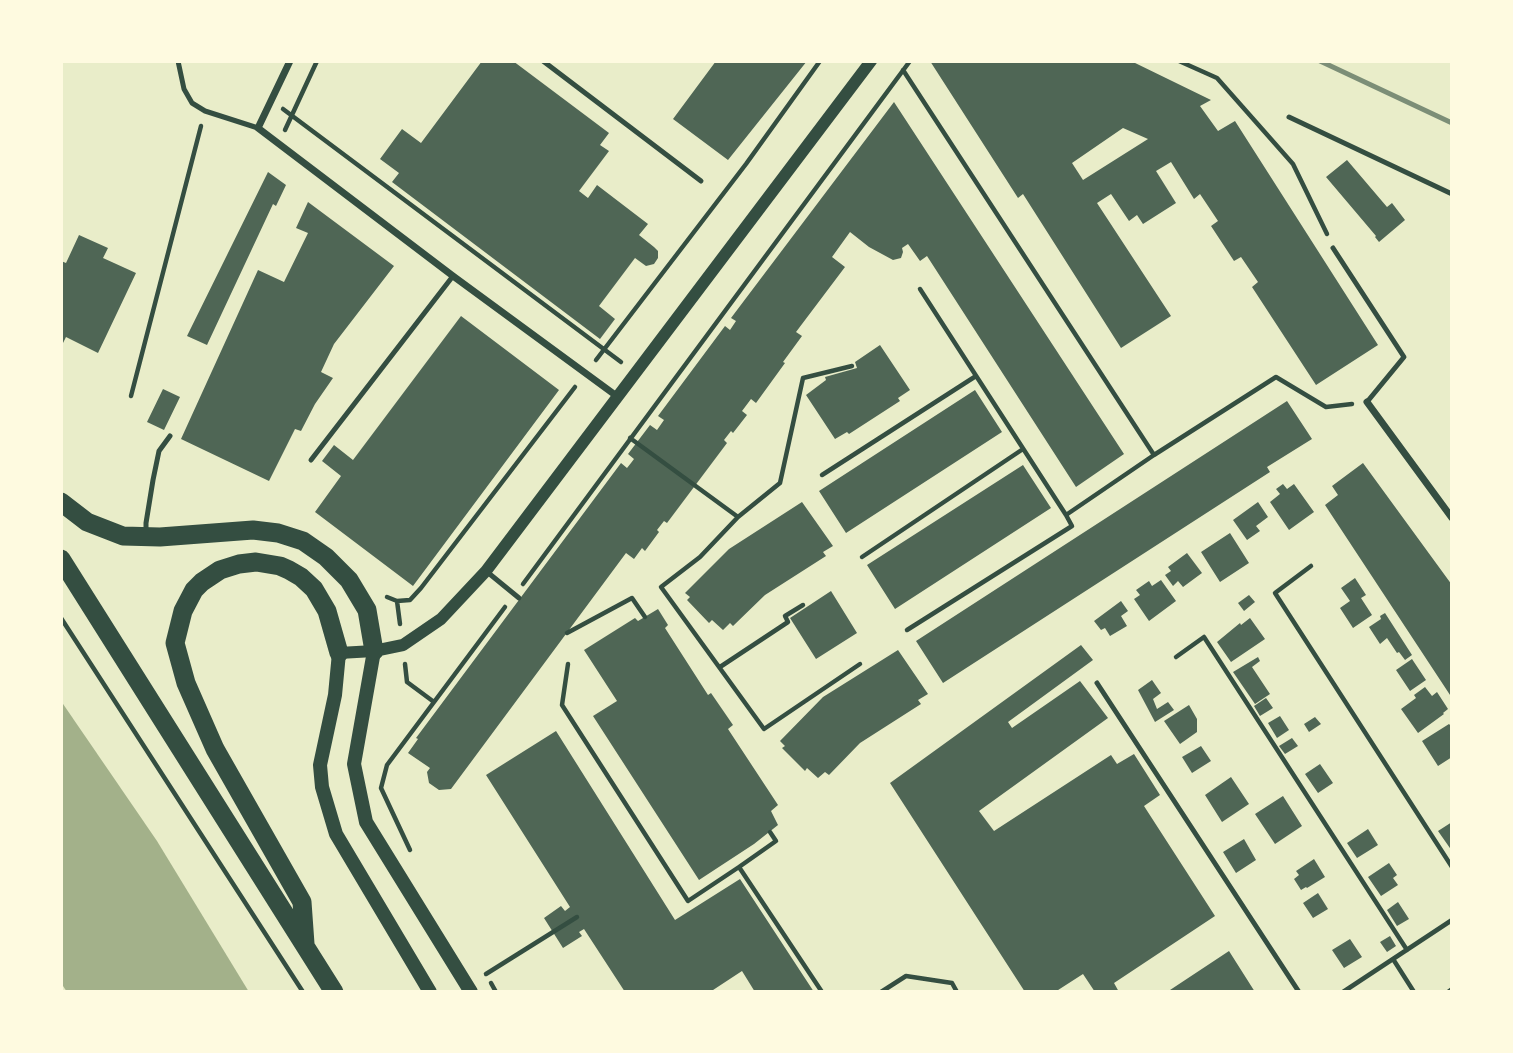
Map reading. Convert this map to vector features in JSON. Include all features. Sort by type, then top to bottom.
[{"type":"highway","points":[[61,502],[87,522],[123,536],[160,537],[253,530],[278,533],[303,541],[326,557],[349,580],[367,610],[374,651]]},
{"type":"highway","points":[[61,559],[334,992]]},
{"type":"highway","points":[[305,944],[303,902],[215,749],[186,683],[175,643],[183,611],[194,590],[220,570],[256,562],[289,570],[314,589],[327,611],[340,653]]},
{"type":"main road","points":[[374,651],[354,764],[366,822],[471,992]]},
{"type":"main road","points":[[340,653],[335,695],[320,765],[321,787],[336,834],[430,992]]},
{"type":"street","points":[[290,61],[258,128],[618,397]]},
{"type":"street","points":[[340,653],[374,651],[403,645],[441,619],[486,571],[871,61]]},
{"type":"street","points":[[1367,402],[1452,518]]},
{"type":"lane","points":[[178,61],[184,89],[192,103],[205,111],[258,128]]},
{"type":"lane","points":[[543,61],[701,181]]},
{"type":"lane","points":[[1289,117],[1452,194]]},
{"type":"lane","points":[[1333,248],[1404,357],[1367,402]]},
{"type":"lane","points":[[311,460],[453,275]]},
{"type":"lane","points":[[146,537],[159,451],[170,436]]},
{"type":"lane","points":[[486,571],[517,596]]},
{"type":"lane","points":[[1097,683],[1298,992]]},
{"type":"path","points":[[278,144],[317,61]]},
{"type":"path","points":[[397,601],[410,600],[421,588],[746,164],[820,61]]},
{"type":"path","points":[[416,859],[381,788],[387,765],[517,596],[630,438],[910,61]]},
{"type":"path","points":[[1179,61],[1217,78],[1293,164],[1333,248]]},
{"type":"path","points":[[903,70],[1154,455]]},
{"type":"path","points":[[271,100],[636,373]]},
{"type":"path","points":[[131,396],[205,111]]},
{"type":"path","points":[[907,631],[1072,526],[920,289]]},
{"type":"path","points":[[852,366],[803,378],[779,483],[738,517],[700,557],[661,587],[764,729],[860,664]]},
{"type":"path","points":[[822,475],[976,376]]},
{"type":"path","points":[[1066,515],[1276,377],[1326,407],[1367,402]]},
{"type":"path","points":[[630,438],[738,517]]},
{"type":"path","points":[[862,557],[1023,449]]},
{"type":"path","points":[[1311,566],[1275,593],[1452,867]]},
{"type":"path","points":[[567,633],[632,598],[645,617]]},
{"type":"path","points":[[720,667],[788,622],[785,616],[803,605]]},
{"type":"path","points":[[61,618],[303,992]]},
{"type":"path","points":[[1176,657],[1204,636],[1407,950]]},
{"type":"path","points":[[403,645],[407,682],[434,702]]},
{"type":"path","points":[[568,664],[562,705],[688,901],[776,841],[770,832]]},
{"type":"path","points":[[739,867],[822,992]]},
{"type":"path","points":[[496,992],[486,974],[577,917]]},
{"type":"path","points":[[1343,992],[1452,920]]},
{"type":"path","points":[[1393,959],[1414,992]]},
{"type":"path","points":[[881,992],[906,976],[952,983],[957,992]]},
{"type":"shaded area","points":[[61,701],[157,841],[249,992],[67,992],[61,983]]},
{"type":"building","points":[[482,61],[513,61],[609,133],[600,145],[609,151],[579,191],[588,198],[597,185],[648,224],[639,235],[658,251],[658,258],[654,264],[646,266],[635,258],[599,306],[615,319],[600,339],[392,182],[399,173],[380,159],[402,129],[421,143]]},
{"type":"building","points":[[716,61],[807,61],[728,160],[673,119]]},
{"type":"building","points":[[930,61],[1131,61],[1211,100],[1200,106],[1218,131],[1235,121],[1378,345],[1316,385],[1252,287],[1258,282],[1241,257],[1234,261],[1211,226],[1218,221],[1200,194],[1194,199],[1171,162],[1156,171],[1176,203],[1143,224],[1137,215],[1129,221],[1111,194],[1097,203],[1171,316],[1121,348],[1023,194],[1018,198]],"holes":[[[1123,128],[1148,139],[1083,180],[1072,163]]]},
{"type":"building","points":[[894,102],[1124,454],[1076,487],[927,256],[920,261],[908,244],[902,248],[901,258],[893,260],[869,247],[850,232],[832,257],[845,267],[796,332],[802,336],[783,362],[785,363],[756,403],[751,399],[742,411],[747,415],[724,440],[727,443],[667,523],[664,521],[657,530],[659,532],[645,551],[642,548],[634,559],[626,553],[451,789],[439,790],[429,783],[427,772],[430,768],[408,753],[418,739],[416,738],[621,463],[627,468],[634,459],[628,454],[650,425],[657,430],[664,420],[658,416],[725,326],[730,330],[736,321],[731,318]]},
{"type":"building","points":[[1347,160],[1387,207],[1392,203],[1405,220],[1379,242],[1326,177]]},
{"type":"building","points":[[268,172],[286,185],[276,206],[273,204],[207,345],[187,336]]},
{"type":"building","points":[[308,202],[394,266],[334,344],[321,372],[333,378],[301,431],[295,429],[269,481],[181,439],[258,270],[284,282],[308,233],[296,228]]},
{"type":"building","points":[[79,235],[108,248],[103,258],[136,273],[98,353],[66,337],[61,347],[61,261],[66,263]]},
{"type":"building","points":[[461,316],[559,390],[413,586],[315,512],[341,476],[322,461],[334,445],[353,460]]},
{"type":"building","points":[[880,345],[910,390],[898,398],[900,401],[849,434],[847,432],[835,439],[806,395],[826,380],[825,377],[857,368],[855,362]]},
{"type":"building","points":[[163,389],[180,397],[164,430],[147,422]]},
{"type":"building","points":[[975,390],[1002,432],[846,533],[819,491]]},
{"type":"building","points":[[1287,401],[1312,439],[1267,467],[1270,472],[943,683],[916,641]]},
{"type":"building","points":[[1363,463],[1452,585],[1452,698],[1325,505],[1338,495],[1332,486]]},
{"type":"building","points":[[1023,465],[1051,508],[895,609],[867,565]]},
{"type":"building","points":[[1283,484],[1287,489],[1294,484],[1314,512],[1289,530],[1270,502],[1280,494],[1276,489]]},
{"type":"building","points":[[802,502],[833,546],[823,552],[826,556],[765,595],[733,626],[730,623],[723,630],[712,620],[709,623],[687,600],[690,597],[685,593],[729,549]]},
{"type":"building","points":[[1258,502],[1268,517],[1256,526],[1260,531],[1247,540],[1233,520]]},
{"type":"building","points":[[1230,533],[1249,563],[1220,582],[1201,552]]},
{"type":"building","points":[[1187,553],[1202,573],[1183,587],[1178,581],[1173,586],[1165,575],[1171,571],[1168,567]]},
{"type":"building","points":[[1355,578],[1366,595],[1361,598],[1372,615],[1353,628],[1340,608],[1350,601],[1341,588]]},
{"type":"building","points":[[1161,580],[1176,601],[1149,621],[1134,599],[1140,595],[1136,590],[1149,581],[1152,586]]},
{"type":"building","points":[[831,591],[857,633],[816,659],[790,618]]},
{"type":"building","points":[[1249,595],[1255,602],[1244,611],[1238,603]]},
{"type":"building","points":[[1121,601],[1128,611],[1121,616],[1127,626],[1110,636],[1105,628],[1101,630],[1094,621]]},
{"type":"building","points":[[658,609],[668,625],[665,628],[708,695],[711,693],[733,725],[728,729],[778,805],[771,811],[778,825],[699,880],[593,716],[617,701],[584,650],[635,618],[638,621]]},
{"type":"building","points":[[1385,613],[1412,655],[1405,660],[1387,638],[1380,644],[1369,627]]},
{"type":"building","points":[[1250,618],[1265,639],[1231,662],[1217,642]]},
{"type":"building","points":[[1081,645],[1093,660],[1008,722],[1012,728],[1080,681],[1108,718],[979,811],[994,831],[1111,755],[1117,764],[1134,754],[1160,795],[1144,806],[1215,916],[1114,983],[1119,992],[1095,992],[1083,974],[1055,992],[1025,992],[890,783]]},
{"type":"building","points":[[898,650],[928,694],[918,700],[921,704],[860,743],[829,775],[825,772],[818,778],[807,768],[805,771],[782,748],[785,746],[780,741],[823,697]]},
{"type":"building","points":[[1258,657],[1260,661],[1252,667],[1270,694],[1255,704],[1233,672]]},
{"type":"building","points":[[1412,659],[1426,680],[1410,691],[1396,670]]},
{"type":"building","points":[[1152,680],[1161,693],[1153,699],[1157,709],[1168,702],[1174,710],[1155,722],[1138,690]]},
{"type":"building","points":[[1425,687],[1432,696],[1437,692],[1448,709],[1418,733],[1401,709]]},
{"type":"building","points":[[1266,698],[1273,708],[1260,716],[1254,706]]},
{"type":"building","points":[[1189,705],[1197,719],[1197,732],[1180,744],[1164,721]]},
{"type":"building","points":[[1280,716],[1289,730],[1277,738],[1268,723]]},
{"type":"building","points":[[1315,717],[1321,724],[1309,732],[1304,724]]},
{"type":"building","points":[[1449,724],[1452,727],[1452,757],[1438,766],[1422,741]]},
{"type":"building","points":[[556,731],[675,920],[740,879],[814,992],[755,992],[742,971],[710,992],[625,992],[584,929],[579,932],[582,936],[563,948],[544,918],[561,906],[565,911],[570,907],[486,775]]},
{"type":"building","points":[[1292,738],[1298,746],[1285,754],[1279,746]]},
{"type":"building","points":[[1201,746],[1211,761],[1192,773],[1182,757]]},
{"type":"building","points":[[1320,764],[1333,783],[1318,793],[1305,774]]},
{"type":"building","points":[[1231,777],[1249,804],[1222,822],[1205,795]]},
{"type":"building","points":[[1283,796],[1302,826],[1275,844],[1255,814]]},
{"type":"building","points":[[1452,822],[1452,851],[1438,831]]},
{"type":"building","points":[[1368,829],[1378,845],[1357,858],[1347,843]]},
{"type":"building","points":[[1244,839],[1256,860],[1236,873],[1223,852]]},
{"type":"building","points":[[1314,859],[1325,877],[1301,890],[1294,879],[1299,875],[1296,871]]},
{"type":"building","points":[[1389,863],[1397,875],[1393,878],[1398,885],[1381,896],[1368,877]]},
{"type":"building","points":[[1318,893],[1328,909],[1313,918],[1303,903]]},
{"type":"building","points":[[1398,902],[1409,919],[1397,926],[1387,910]]},
{"type":"building","points":[[1390,936],[1396,946],[1387,952],[1380,942]]},
{"type":"building","points":[[1350,939],[1362,957],[1344,968],[1332,950]]},
{"type":"building","points":[[1229,951],[1255,992],[1167,992]]},
{"type":"railway","points":[[1320,61],[1452,123]]}]
